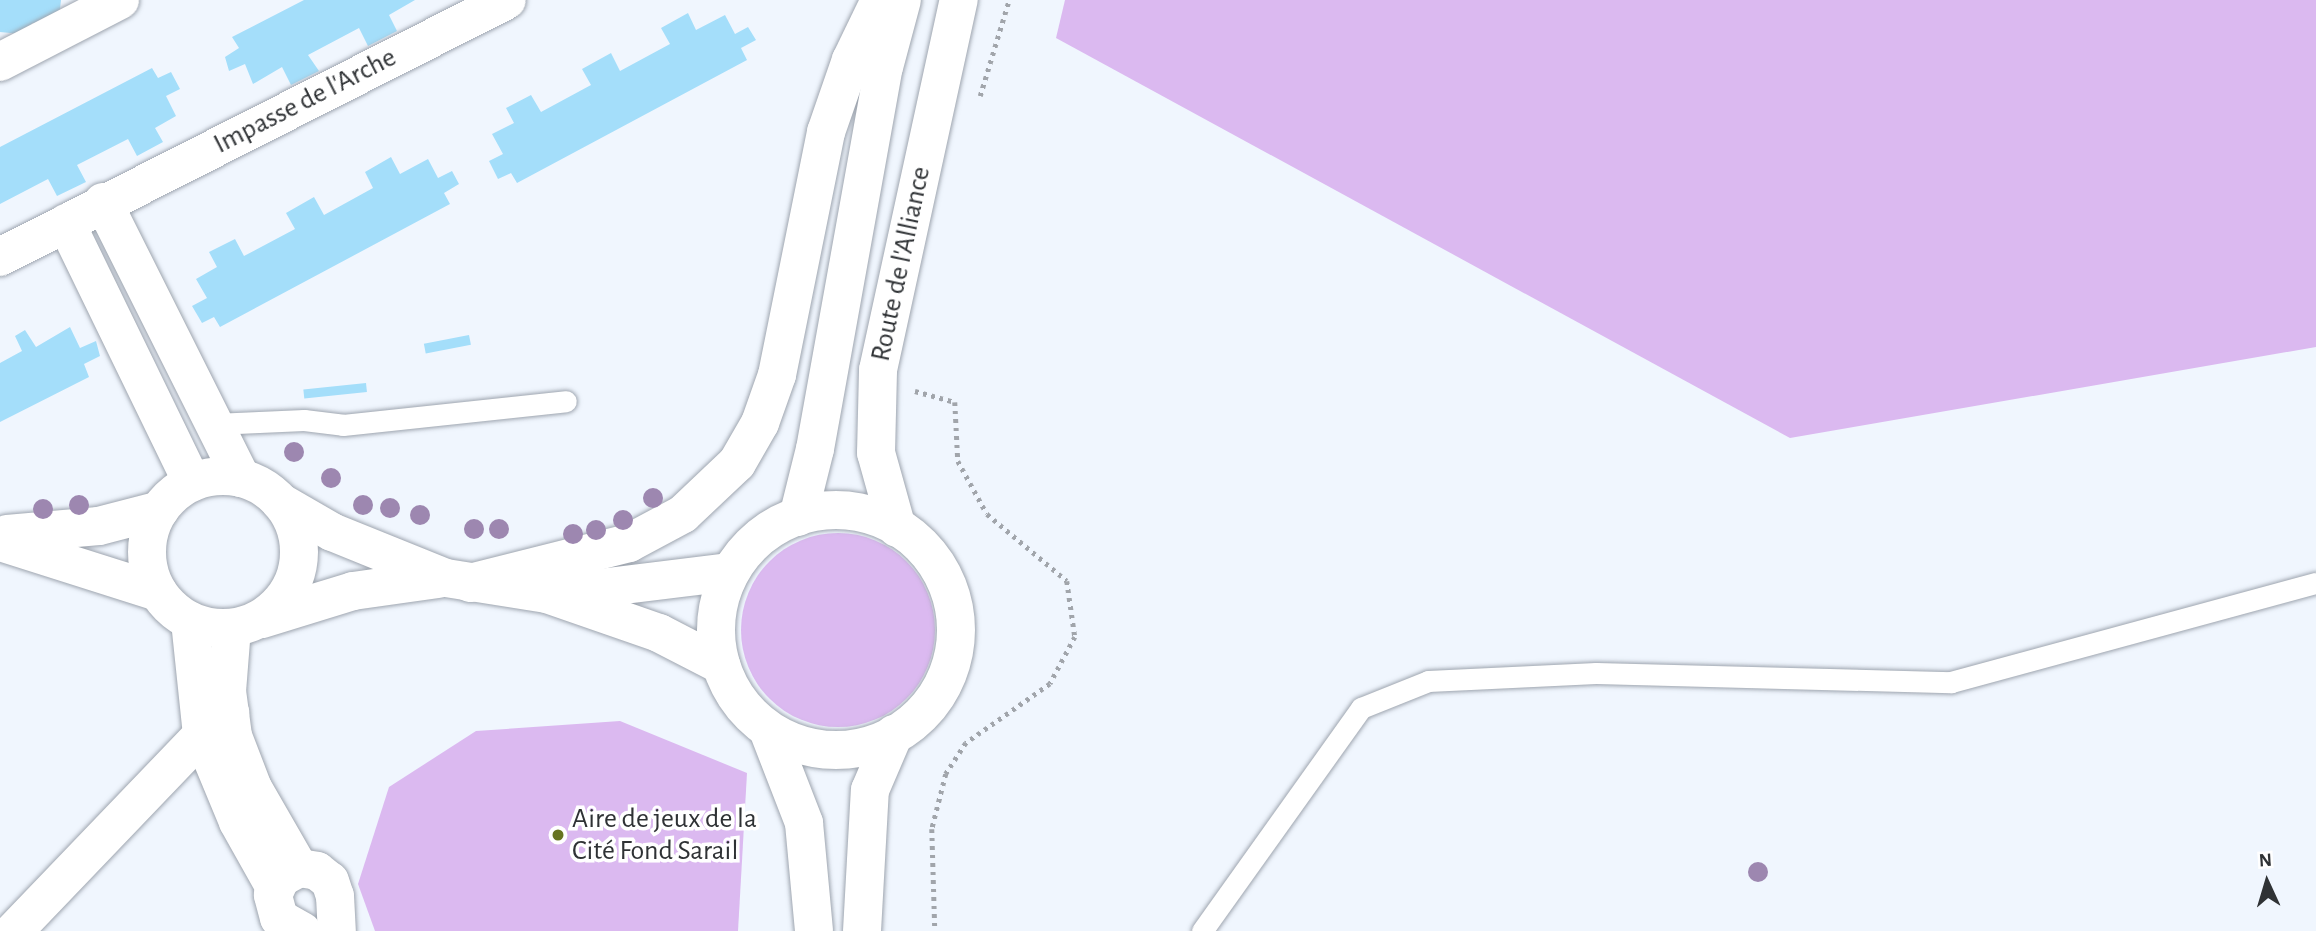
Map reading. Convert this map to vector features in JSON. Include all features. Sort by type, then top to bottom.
[{"type":"main road","points":[[0,62],[120,0]]},
{"type":"main road","name":"Impasse de l'Arche","points":[[0,257],[103,202],[507,0]]},
{"type":"main road","points":[[190,621],[244,624],[353,591],[458,581],[629,542],[683,514],[737,463],[760,423],[777,375],[826,132],[851,60],[880,0]]},
{"type":"main road","name":"Route de l'Alliance","points":[[798,517],[815,449],[884,68],[902,0]]},
{"type":"main road","name":"Route de l'Alliance","points":[[897,528],[876,453],[878,370],[959,0]]},
{"type":"main road","points":[[103,202],[241,478]]},
{"type":"main road","points":[[66,223],[192,482]]},
{"type":"main road","points":[[161,418],[210,416]]},
{"type":"main road","points":[[0,534],[99,526],[160,510],[192,482],[202,478],[241,478],[272,493],[279,501],[298,535],[300,561],[285,596],[244,624],[216,724],[14,931]]},
{"type":"main road","points":[[279,501],[343,537],[458,581],[547,594],[659,634],[721,665]]},
{"type":"main road","points":[[158,592],[147,563],[147,542],[160,510]]},
{"type":"main road","points":[[828,511],[857,513],[897,528],[934,559],[948,586],[956,616],[956,646],[948,676],[933,702],[894,734],[856,749],[825,750],[768,730],[746,711],[721,665],[715,629],[719,599],[731,572],[764,535],[798,517],[828,511]]},
{"type":"main road","points":[[0,542],[158,592],[190,621],[216,724],[232,810],[287,878]]},
{"type":"main road","points":[[547,594],[731,572]]},
{"type":"main road","points":[[768,730],[804,823],[814,931]]},
{"type":"main road","points":[[862,931],[870,790],[894,734]]},
{"type":"main road","points":[[324,875],[334,888],[336,918],[301,931],[279,918],[274,907],[287,878],[324,875]]},
{"type":"lane","points":[[210,416],[304,420],[344,425],[566,401]]},
{"type":"lane","points":[[1202,931],[1360,708],[1428,681],[1596,673],[1951,682],[2316,583]]},
{"type":"path","points":[[910,389],[955,402],[958,461],[987,514],[1067,581],[1075,637],[1051,684],[966,743],[946,774],[932,829],[935,931]]},
{"type":"shaded area","points":[[1065,0],[2316,0],[2316,347],[1790,438],[1056,38]]},
{"type":"shaded area","points":[[838,533],[875,541],[906,562],[927,593],[935,630],[927,667],[906,698],[875,719],[838,727],[801,719],[770,698],[749,667],[741,630],[749,593],[770,562],[801,541]]},
{"type":"shaded area","name":"Aire de jeux de la Cité Fond Sarail","points":[[620,721],[747,773],[738,931],[375,931],[358,884],[389,787],[476,731]]},
{"type":"building","points":[[0,0],[61,0],[58,26],[32,23],[31,35],[0,32]]},
{"type":"building","points":[[304,0],[415,0],[389,15],[397,31],[368,46],[359,28],[308,55],[319,71],[291,85],[282,67],[253,84],[245,64],[229,71],[225,57],[239,48],[232,37]]},
{"type":"building","points":[[688,13],[696,30],[725,15],[735,34],[748,27],[756,40],[741,48],[747,60],[517,183],[511,173],[498,179],[489,161],[503,154],[492,134],[514,123],[506,108],[531,95],[541,112],[591,85],[582,69],[611,53],[620,71],[670,44],[661,28]]},
{"type":"building","points":[[152,68],[158,78],[171,72],[180,89],[166,96],[176,116],[155,128],[163,142],[137,156],[128,139],[77,165],[86,182],[57,196],[48,179],[0,204],[0,147]]},
{"type":"building","points":[[391,157],[400,174],[428,159],[438,178],[452,171],[459,184],[444,193],[450,204],[220,327],[214,317],[202,323],[192,306],[207,298],[196,279],[217,267],[209,252],[235,239],[244,256],[295,229],[286,213],[314,197],[324,215],[373,188],[365,172]]},
{"type":"building","points":[[70,327],[80,348],[96,341],[100,356],[84,364],[89,377],[0,422],[0,363],[22,351],[15,336],[25,330],[36,347]]},
{"type":"building","points":[[469,335],[471,345],[426,354],[424,344]]},
{"type":"building","points":[[366,383],[367,392],[304,399],[303,390]]},
{"type":"place","name":"Aire de jeux de la Cité Fond Sarail","points":[[558,835]]}]
